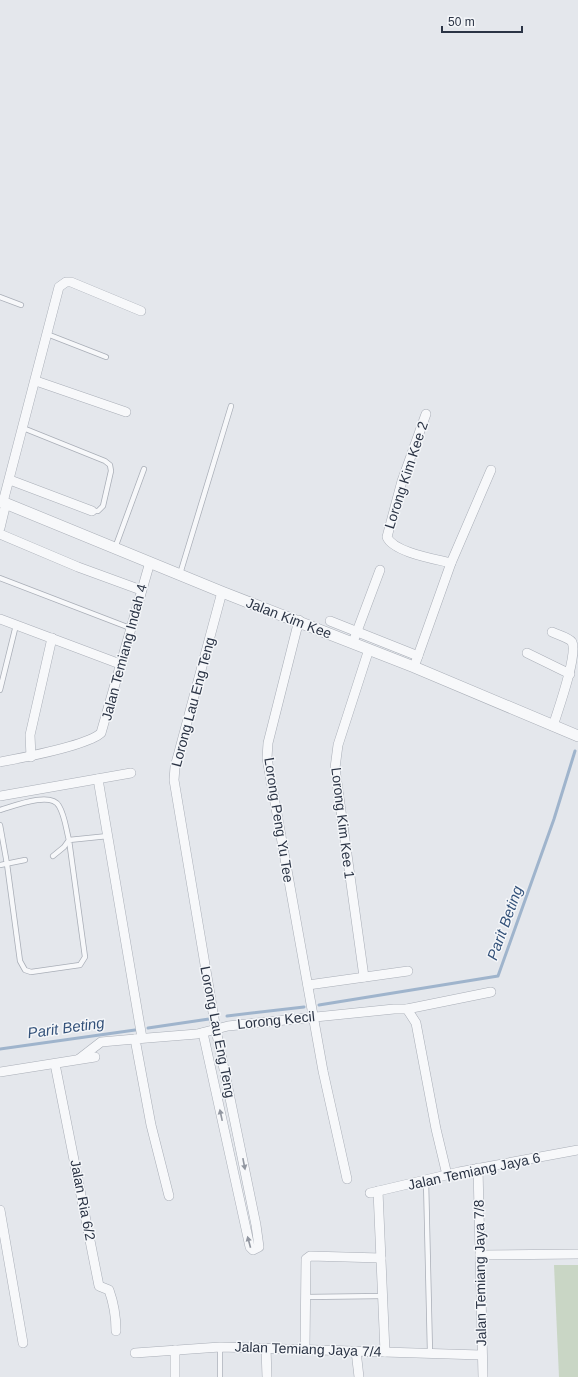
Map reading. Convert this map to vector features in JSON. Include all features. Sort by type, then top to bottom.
[{"type":"street","points":[[0,528],[3,502],[36,381],[59,287],[66,282],[71,282],[141,311]]},
{"type":"street","points":[[36,381],[126,412]]},
{"type":"street","name":"Lorong Kim Kee 2","points":[[426,414],[402,481],[387,537],[389,542],[397,548],[451,563]]},
{"type":"street","points":[[414,666],[451,563],[491,470]]},
{"type":"street","points":[[10,480],[92,511]]},
{"type":"street","name":"Jalan Kim Kee","points":[[3,502],[222,592],[299,620],[414,666],[578,736]]},
{"type":"street","points":[[0,534],[78,567],[141,590]]},
{"type":"street","name":"Jalan Temiang Indah 4","points":[[0,762],[31,757],[90,740],[100,733],[150,562]]},
{"type":"street","points":[[353,642],[380,570]]},
{"type":"street","name":"Lorong Lau Eng Teng","points":[[203,1033],[250,1247],[253,1250],[259,1247],[256,1224],[215,1021],[174,780],[175,767],[222,592]]},
{"type":"street","points":[[0,619],[120,664]]},
{"type":"street","name":"Lorong Peng Yu Tee","points":[[299,620],[268,743],[267,758],[323,1071],[347,1180]]},
{"type":"street","points":[[330,621],[418,656]]},
{"type":"street","points":[[552,632],[570,639],[575,647],[570,674],[553,726]]},
{"type":"street","points":[[31,757],[30,735],[52,638]]},
{"type":"street","name":"Lorong Kim Kee 1","points":[[364,977],[335,768],[338,745],[369,649]]},
{"type":"street","points":[[527,653],[570,674]]},
{"type":"street","points":[[0,796],[131,773]]},
{"type":"street","points":[[98,779],[139,1032],[151,1125],[169,1196]]},
{"type":"street","points":[[308,985],[408,971]]},
{"type":"street","name":"Lorong Kecil","points":[[78,1060],[101,1042],[139,1032],[203,1033],[215,1021],[228,1026],[313,1012],[407,1009],[491,992]]},
{"type":"street","points":[[407,1009],[416,1023],[436,1129],[447,1175]]},
{"type":"street","points":[[0,1072],[95,1057]]},
{"type":"street","name":"Jalan Ria 6/2","points":[[55,1064],[99,1286],[109,1290],[116,1315],[116,1331]]},
{"type":"street","name":"Jalan Temiang Jaya 6","points":[[381,1258],[374,1192],[478,1168],[578,1150]]},
{"type":"street","name":"Jalan Temiang Jaya 7/8","points":[[478,1168],[481,1356],[483,1377]]},
{"type":"street","points":[[0,1210],[23,1343]]},
{"type":"street","points":[[480,1255],[578,1254]]},
{"type":"street","points":[[305,1349],[304,1263],[306,1259],[310,1256],[381,1258],[385,1352]]},
{"type":"street","name":"Jalan Temiang Jaya 7/4","points":[[135,1354],[220,1347],[481,1356]]},
{"type":"street","points":[[266,1348],[267,1377]]},
{"type":"street","points":[[175,1350],[175,1377]]},
{"type":"street","points":[[356,1351],[359,1377]]},
{"type":"lane","points":[[0,297],[21,305]]},
{"type":"lane","points":[[47,334],[106,357]]},
{"type":"lane","points":[[180,575],[231,406]]},
{"type":"lane","points":[[23,428],[105,461],[110,466],[111,471],[103,506],[98,511],[92,511]]},
{"type":"lane","points":[[115,548],[144,469]]},
{"type":"lane","points":[[0,578],[130,628]]},
{"type":"lane","points":[[0,690],[16,625]]},
{"type":"lane","points":[[0,810],[42,799],[50,799],[59,805],[69,840],[85,957],[80,965],[31,972],[25,970],[20,961],[7,864],[0,825]]},
{"type":"lane","points":[[69,840],[108,836]]},
{"type":"lane","points":[[53,856],[64,848],[69,840]]},
{"type":"lane","points":[[0,865],[25,860]]},
{"type":"lane","points":[[426,1180],[430,1354]]},
{"type":"lane","points":[[305,1297],[383,1296]]},
{"type":"lane","points":[[220,1347],[220,1377]]},
{"type":"green space","points":[[554,1265],[578,1265],[578,1377],[559,1377]]},
{"type":"waterway","name":"Parit Beting","points":[[319,1005],[498,976],[554,819],[575,751]]},
{"type":"waterway","name":"Parit Beting","points":[[227,1016],[304,1007]]},
{"type":"waterway","name":"Parit Beting","points":[[148,1028],[209,1019]]},
{"type":"waterway","name":"Parit Beting","points":[[0,1049],[135,1030]]}]
